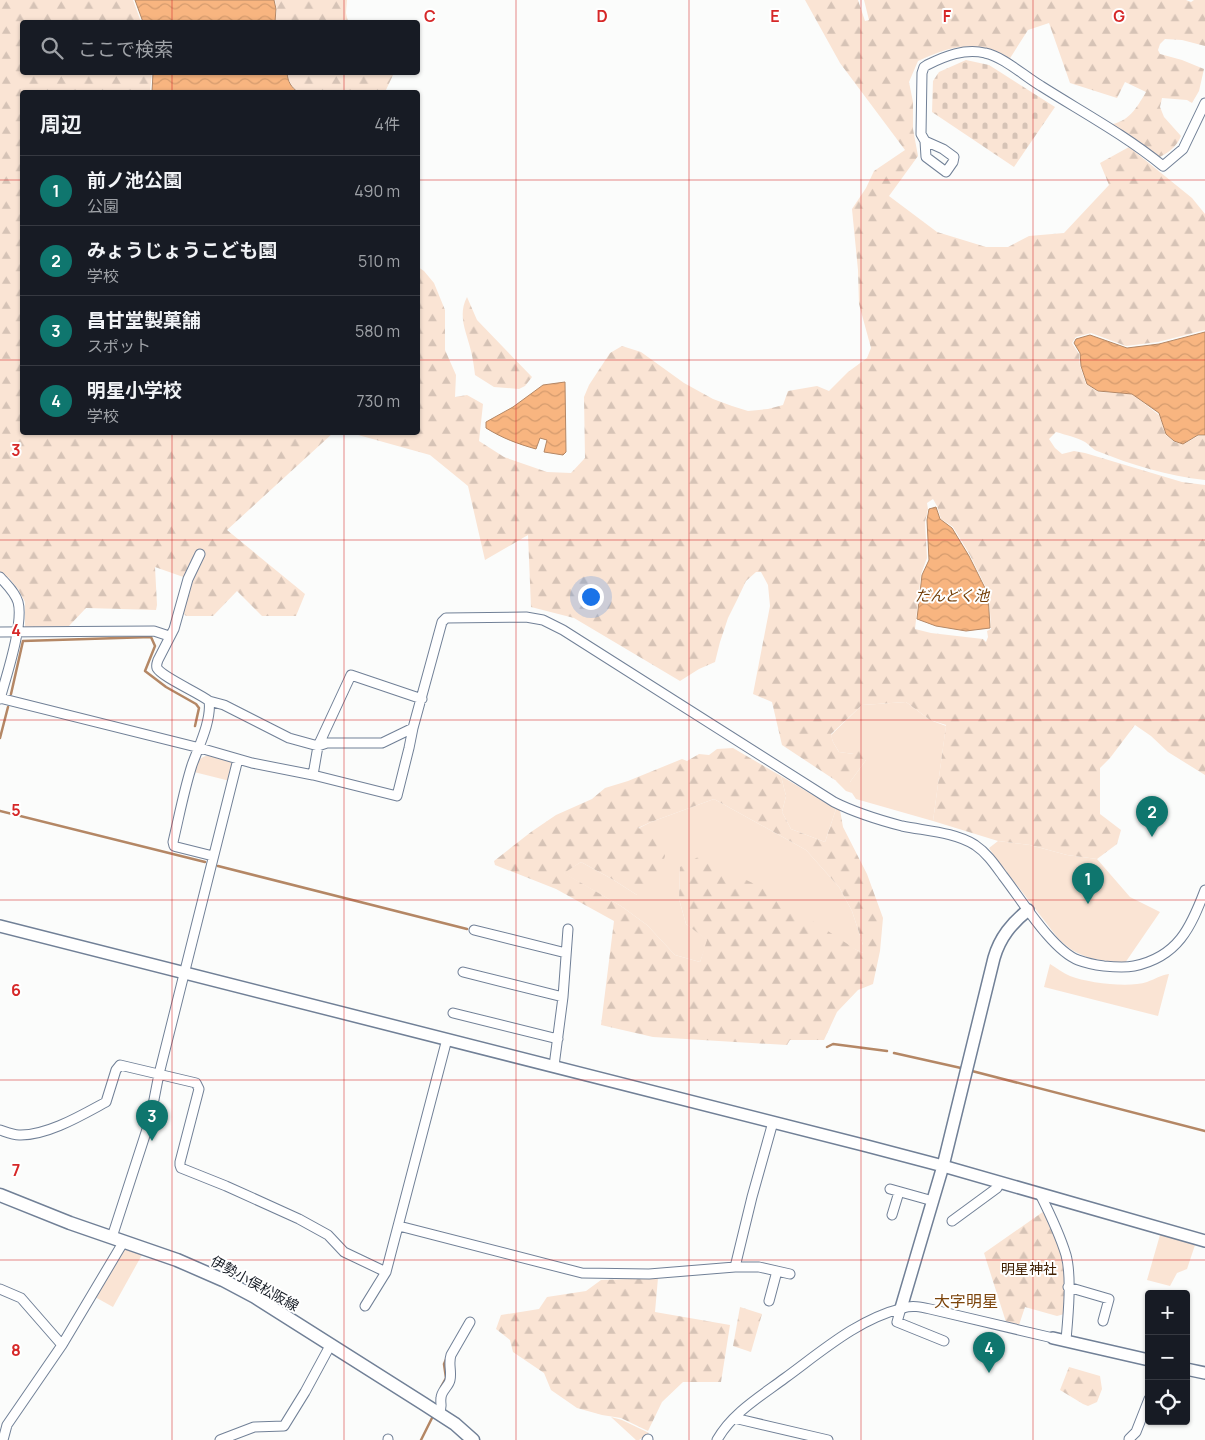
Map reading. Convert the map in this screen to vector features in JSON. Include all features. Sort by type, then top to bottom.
[{"type":"main road","name":"伊勢小俣松阪線","points":[[0,1196],[70,1223],[177,1260],[223,1280],[255,1297],[439,1413],[455,1424],[472,1440]]},
{"type":"street","points":[[925,141],[921,134],[924,67],[964,51],[974,51],[994,56],[1135,144],[1163,166],[1183,149],[1205,103]]},
{"type":"street","points":[[200,554],[188,579],[176,623],[158,660],[158,670],[209,701],[224,705],[289,738],[318,746],[327,743],[382,743],[413,728]]},
{"type":"street","points":[[0,577],[11,589],[18,601],[20,615],[0,699],[238,759],[397,796],[413,728],[442,622],[446,618],[526,617],[544,620],[579,640],[849,810],[902,826],[958,837],[974,844],[993,862],[1056,944],[1078,960],[1123,968],[1143,964],[1162,956],[1177,944],[1192,922],[1205,890]]},
{"type":"street","points":[[0,632],[154,631],[169,636]]},
{"type":"street","points":[[313,775],[318,746],[351,674],[422,699]]},
{"type":"street","points":[[209,701],[200,748],[192,764],[173,844],[177,847],[213,856]]},
{"type":"street","points":[[2,1440],[11,1418],[62,1346],[118,1239],[150,1120],[158,1074],[238,759]]},
{"type":"street","points":[[944,1341],[897,1322],[943,1166],[995,952],[1008,930],[1028,910]]},
{"type":"street","points":[[0,926],[943,1166],[1205,1241]]},
{"type":"street","points":[[554,1066],[563,997],[568,929]]},
{"type":"street","points":[[474,930],[566,953]]},
{"type":"street","points":[[463,972],[563,997]]},
{"type":"street","points":[[453,1013],[558,1039]]},
{"type":"street","points":[[365,1306],[386,1272],[447,1039]]},
{"type":"street","points":[[0,1130],[18,1135],[37,1132],[63,1124],[106,1102],[116,1070],[120,1065],[196,1083],[199,1089],[180,1162],[181,1168],[299,1219],[328,1235],[344,1252],[386,1272]]},
{"type":"street","points":[[735,1267],[773,1122]]},
{"type":"street","points":[[952,1221],[996,1188],[1000,1182]]},
{"type":"street","points":[[892,1215],[894,1190],[933,1201]]},
{"type":"street","points":[[1040,1194],[1066,1255],[1068,1287],[1066,1340]]},
{"type":"street","points":[[399,1226],[582,1273],[597,1275],[649,1274],[735,1267],[759,1267],[790,1274]]},
{"type":"street","points":[[770,1301],[777,1271]]},
{"type":"street","points":[[1068,1287],[1109,1299],[1103,1321]]},
{"type":"street","points":[[0,1289],[21,1298],[62,1346]]},
{"type":"street","points":[[717,1440],[734,1418],[745,1408],[848,1332],[863,1323],[901,1308],[930,1309],[1145,1359]]},
{"type":"street","points":[[439,1413],[442,1408],[441,1397],[451,1378],[450,1356],[470,1322]]},
{"type":"street","points":[[220,1440],[254,1428],[284,1426],[331,1344]]},
{"type":"street","points":[[1190,1370],[1205,1373]]},
{"type":"street","points":[[1129,1439],[1136,1432],[1145,1409]]},
{"type":"street","points":[[734,1418],[828,1440]]},
{"type":"green space","points":[[0,0],[133,0],[140,20],[20,20],[20,75],[152,75],[150,90],[20,90],[20,435],[331,435],[227,530],[305,594],[296,616],[262,616],[237,591],[213,616],[186,616],[182,612],[189,579],[155,567],[156,610],[86,608],[69,626],[25,628],[25,602],[18,589],[8,577],[0,583]]},
{"type":"green space","points":[[275,0],[347,0],[348,20],[275,20],[277,10]]},
{"type":"green space","points":[[805,0],[858,0],[865,21],[869,20],[864,0],[1186,0],[1191,2],[1194,0],[1205,0],[1205,46],[1182,40],[1165,39],[1160,44],[1158,50],[1160,54],[1204,69],[1199,91],[1192,103],[1187,100],[1162,98],[1160,107],[1164,117],[1181,136],[1174,147],[1164,155],[1156,159],[1108,125],[1127,118],[1146,92],[1125,82],[1117,98],[1070,83],[1049,23],[1028,30],[1007,63],[974,48],[967,47],[946,50],[918,61],[909,82],[913,102],[913,129],[918,156],[889,196],[937,232],[986,247],[1008,247],[1029,236],[1064,233],[1109,185],[1100,163],[1129,147],[1192,198],[1205,214],[1205,330],[1158,342],[1126,346],[1091,333],[1076,337],[1072,343],[1079,354],[1080,366],[1086,384],[1098,392],[1132,394],[1159,415],[1166,435],[1174,442],[1184,444],[1198,436],[1205,436],[1205,480],[1177,476],[1137,465],[1097,451],[1085,442],[1056,432],[1049,439],[1062,454],[1074,451],[1085,453],[1182,482],[1205,485],[1205,775],[1168,752],[1151,736],[1135,725],[1100,768],[1100,814],[1121,830],[1117,844],[1097,859],[1067,855],[1030,845],[998,841],[933,821],[946,725],[930,720],[906,702],[862,705],[831,734],[839,752],[854,754],[857,747],[864,748],[867,753],[866,760],[850,782],[838,782],[782,745],[772,702],[753,694],[770,606],[768,585],[761,572],[756,572],[746,581],[728,618],[715,662],[680,681],[574,618],[531,607],[528,535],[485,560],[468,486],[430,455],[358,435],[420,435],[420,268],[434,283],[445,310],[445,350],[456,375],[455,397],[467,395],[483,404],[479,441],[504,457],[547,472],[571,473],[585,458],[584,397],[589,385],[610,353],[622,346],[641,352],[684,383],[713,399],[748,411],[783,405],[788,391],[817,386],[829,391],[848,372],[867,358],[871,348],[859,304],[858,270],[852,209],[866,188],[874,171],[905,150],[840,63]],"holes":[[[933,499],[941,519],[953,527],[970,555],[989,594],[991,629],[987,631],[988,637],[986,642],[983,639],[931,633],[915,629],[921,574],[927,558],[925,522],[928,509],[927,503]]]},
{"type":"green space","points":[[966,60],[989,65],[1055,107],[1014,167],[932,112],[933,81],[939,72]]},
{"type":"green space","points":[[288,75],[393,75],[386,90],[296,90]]},
{"type":"green space","points":[[467,297],[477,320],[532,377],[525,386],[519,389],[494,387],[475,375],[463,318],[464,304]]},
{"type":"green space","points":[[906,702],[930,720],[946,726],[933,821],[856,799],[852,793],[846,791],[836,781],[850,782],[866,760],[854,754],[839,752],[831,735],[862,705]]},
{"type":"green space","points":[[733,748],[781,776],[786,796],[782,812],[791,829],[825,842],[836,809],[840,810],[843,827],[867,874],[883,918],[880,951],[873,984],[858,990],[837,1012],[824,1040],[790,1040],[787,1045],[653,1037],[601,1025],[614,921],[556,889],[495,865],[494,861],[531,832],[556,815],[592,799],[605,788],[628,781],[682,759],[687,761],[699,754],[709,755],[717,749]],"holes":[[[714,799],[806,850],[839,887],[852,911],[863,945],[863,953],[763,888],[698,857],[680,867],[679,899],[686,924],[707,940],[700,962],[675,955],[647,925],[621,906],[564,873],[581,862],[637,895],[656,884],[665,856],[658,836],[638,828]]]},
{"type":"green space","points":[[210,755],[230,760],[234,766],[230,781],[194,772],[199,761],[203,757]]},
{"type":"green space","points":[[781,776],[836,809],[825,842],[791,829],[782,812],[786,796]]},
{"type":"green space","points":[[714,799],[806,850],[839,887],[852,911],[863,945],[863,953],[680,867],[679,899],[686,924],[708,940],[700,962],[675,955],[647,925],[621,906],[563,873],[581,862],[637,895],[637,829]]},
{"type":"green space","points":[[998,841],[1030,845],[1067,855],[1097,859],[1130,897],[1160,912],[1125,963],[1096,959],[1080,954],[1072,950],[1057,937],[995,857],[989,848]]},
{"type":"green space","points":[[1050,964],[1070,976],[1108,984],[1139,984],[1169,974],[1158,1016],[1044,987]]},
{"type":"green space","name":"明星神社","points":[[1047,1209],[1066,1255],[1068,1313],[1057,1316],[1025,1307],[1019,1325],[1006,1322],[984,1253]]},
{"type":"green space","points":[[1163,1233],[1196,1242],[1187,1269],[1177,1273],[1170,1286],[1147,1280],[1160,1235]]},
{"type":"green space","points":[[124,1246],[143,1253],[113,1307],[95,1297]]},
{"type":"green space","points":[[658,1278],[655,1312],[730,1325],[721,1382],[683,1382],[662,1402],[648,1431],[621,1418],[577,1408],[551,1390],[544,1373],[513,1352],[510,1340],[496,1329],[501,1315],[539,1309],[547,1297],[586,1291],[601,1280]]},
{"type":"green space","points":[[740,1307],[762,1314],[751,1352],[733,1346]]},
{"type":"green space","points":[[1069,1367],[1100,1376],[1102,1389],[1097,1402],[1088,1406],[1060,1390]]},
{"type":"green space","points":[[611,1417],[622,1420],[649,1433],[636,1440]]},
{"type":"water","points":[[135,0],[274,0],[276,9],[275,20],[142,20]]},
{"type":"water","points":[[153,75],[287,75],[290,84],[296,90],[152,90]]},
{"type":"water","points":[[1205,332],[1205,435],[1198,435],[1183,444],[1174,441],[1166,434],[1159,413],[1132,394],[1098,391],[1087,384],[1081,366],[1080,353],[1074,343],[1076,339],[1090,335],[1127,348],[1159,344]]},
{"type":"water","points":[[565,382],[566,452],[563,455],[544,452],[547,440],[540,438],[536,449],[498,435],[486,428],[486,422],[513,407],[543,385]]},
{"type":"water","name":"だんどく池","points":[[936,507],[940,519],[952,528],[969,556],[988,594],[990,628],[966,631],[936,626],[917,619],[922,575],[929,560],[927,520],[929,509]]},
{"type":"waterway","points":[[11,694],[23,641],[151,637],[155,646],[145,671],[166,687],[196,704],[199,708],[195,726]]},
{"type":"waterway","points":[[0,738],[8,707]]},
{"type":"waterway","points":[[0,811],[205,862]]},
{"type":"waterway","points":[[218,866],[467,929]]},
{"type":"waterway","points":[[827,1047],[833,1044],[887,1051]]},
{"type":"waterway","points":[[894,1053],[961,1068]]},
{"type":"waterway","points":[[972,1071],[1205,1131]]},
{"type":"waterway","points":[[441,1387],[446,1378],[444,1364],[447,1357]]},
{"type":"waterway","points":[[421,1440],[433,1416]]},
{"type":"place","name":"みょうじょうこども園","points":[[1152,837]]},
{"type":"place","name":"前ノ池公園","points":[[1088,904]]},
{"type":"place","name":"昌甘堂製菓舗","points":[[152,1141]]},
{"type":"place","name":"明星小学校","points":[[989,1373]]},
{"type":"district","name":"大字明星","points":[[966,1301]]}]
